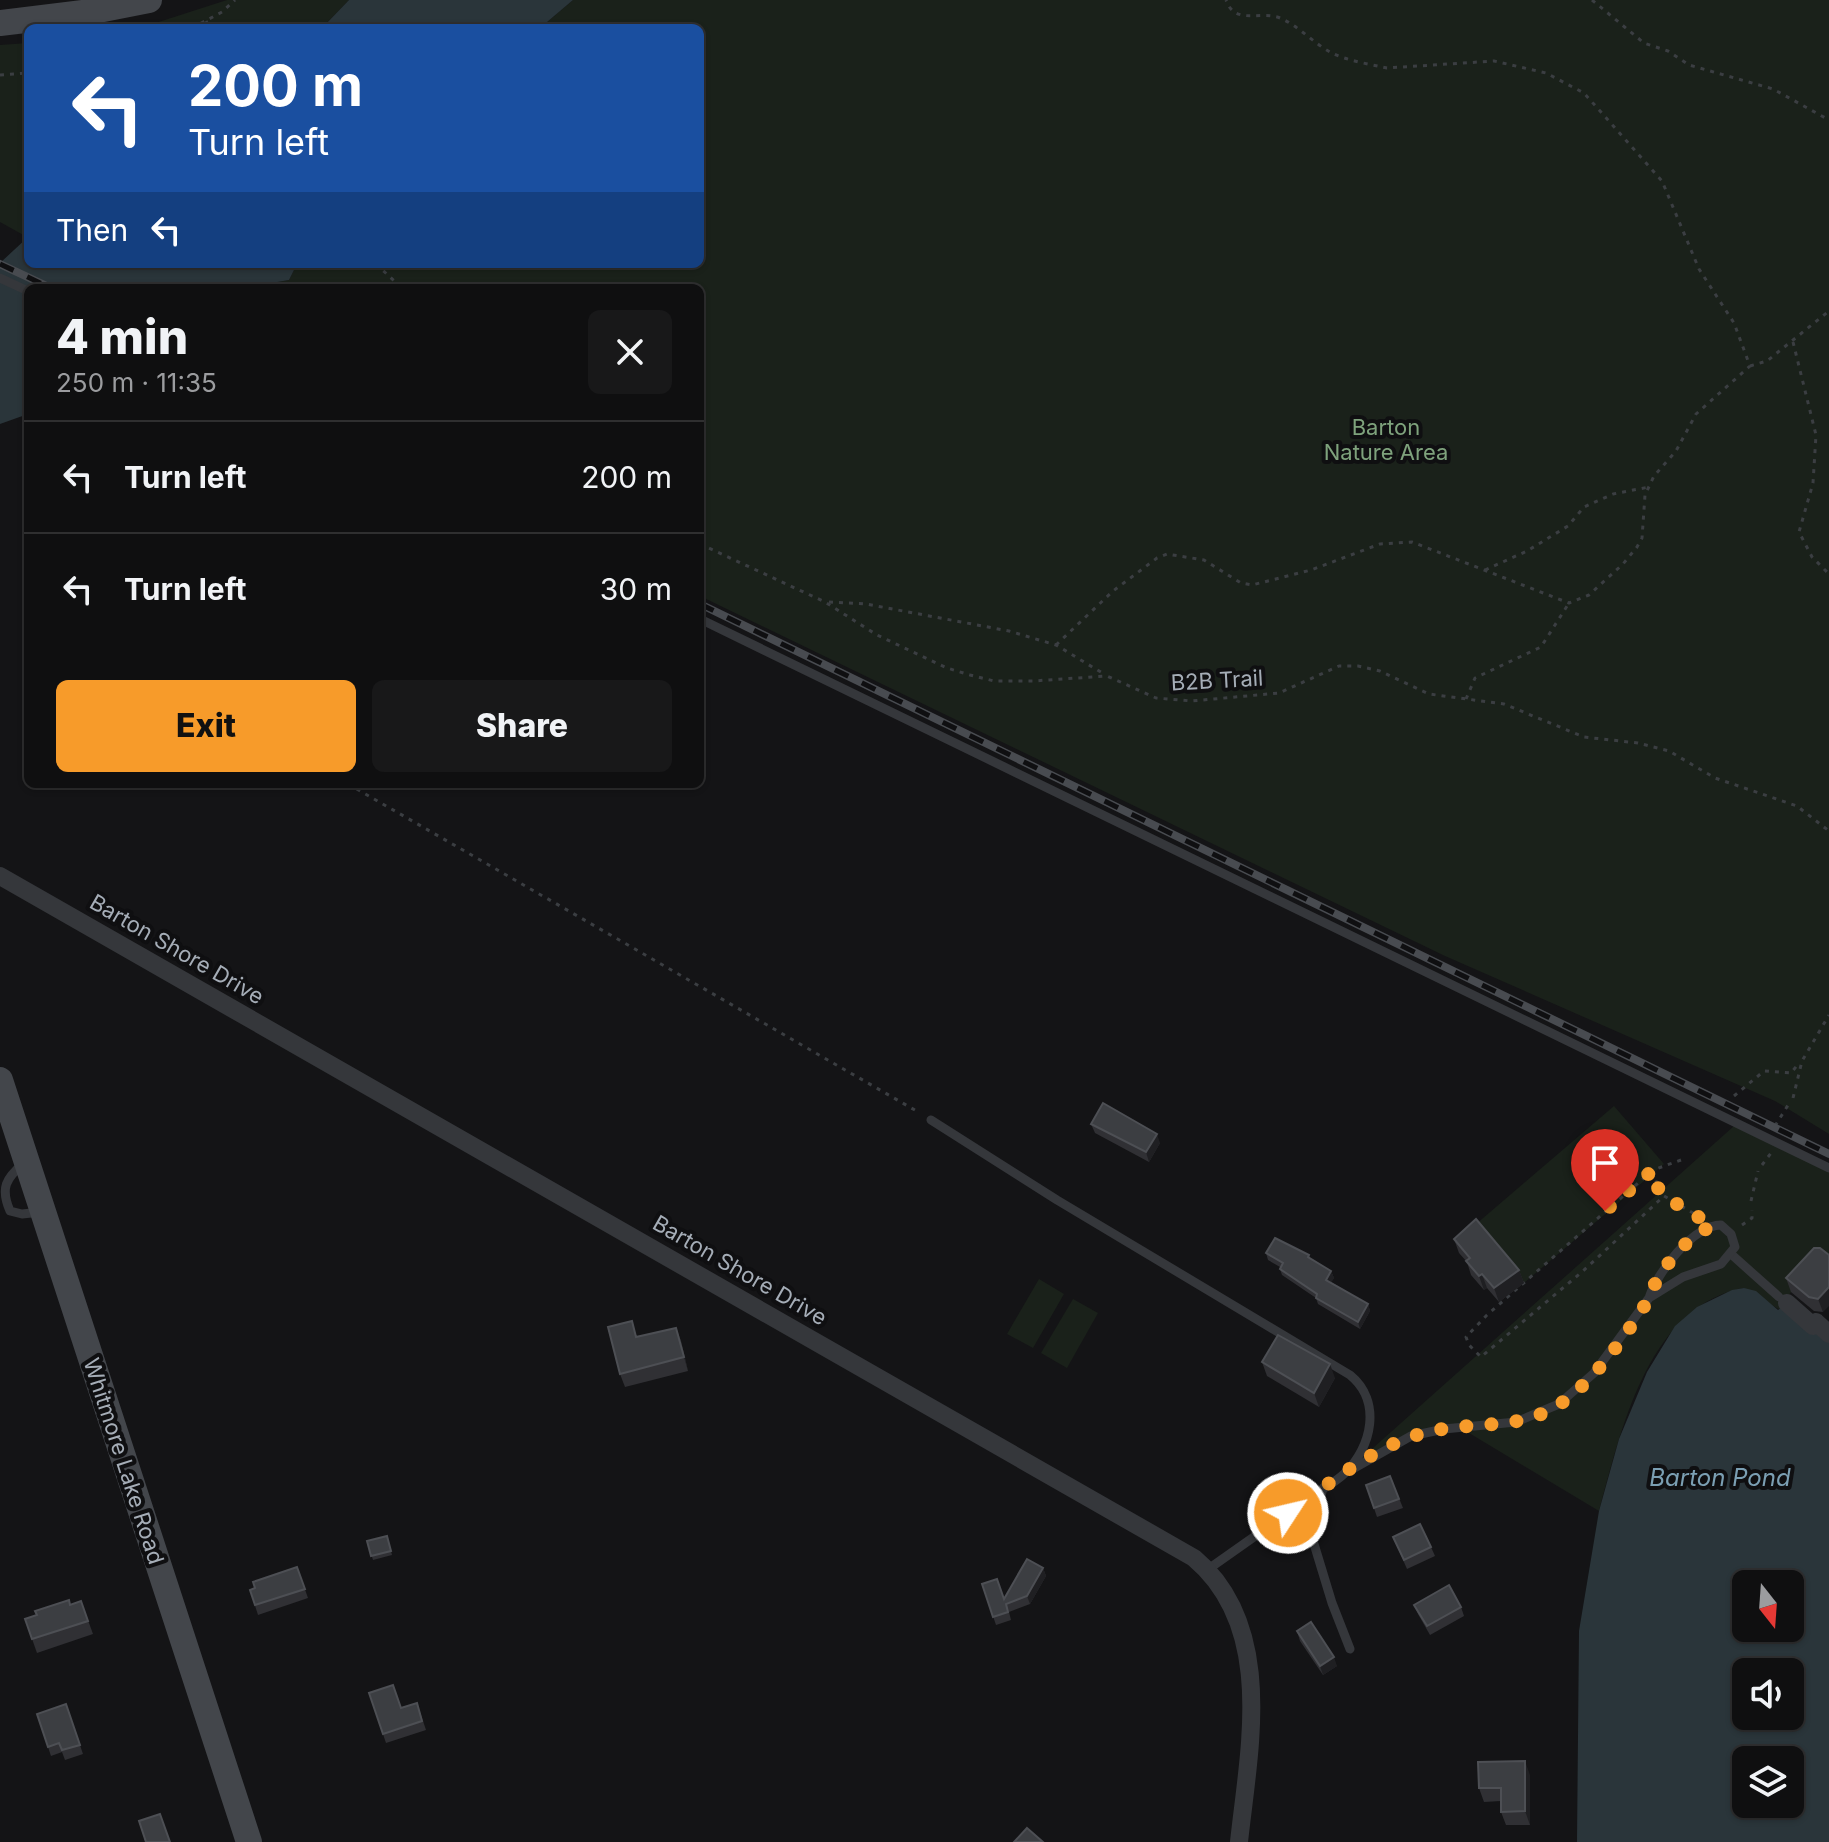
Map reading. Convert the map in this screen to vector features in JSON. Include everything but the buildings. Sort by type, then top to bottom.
[{"type":"street","points":[[0,23],[83,13],[149,0]]},
{"type":"street","name":"Barton Shore Drive","points":[[0,876],[1194,1558],[1219,1583],[1235,1610],[1247,1656],[1250,1721],[1239,1842]]},
{"type":"street","name":"Whitmore Lake Road","points":[[0,1080],[249,1842]]},
{"type":"street","points":[[1783,1300],[1813,1326],[1816,1322],[1829,1334]]},
{"type":"lane","points":[[0,278],[24,289]]},
{"type":"lane","points":[[704,621],[1829,1168]]},
{"type":"lane","points":[[931,1120],[1082,1216],[1354,1378],[1368,1399],[1371,1422],[1362,1448],[1345,1474]]},
{"type":"lane","points":[[1207,1570],[1323,1488],[1411,1436],[1444,1429],[1516,1422],[1559,1404],[1594,1373],[1649,1298],[1659,1275],[1695,1235],[1721,1225],[1729,1232],[1735,1247],[1721,1264],[1683,1277],[1649,1298]]},
{"type":"lane","points":[[1731,1254],[1783,1300]]},
{"type":"lane","points":[[1323,1488],[1311,1534],[1350,1649]]},
{"type":"lane","points":[[1270,1526],[1295,1526],[1311,1534]]},
{"type":"path","points":[[200,24],[235,0]]},
{"type":"path","points":[[1226,0],[1236,14],[1245,18],[1264,15],[1281,19],[1333,54],[1376,66],[1387,68],[1494,61],[1546,73],[1584,93],[1662,181],[1699,269],[1734,323],[1750,366]]},
{"type":"path","points":[[1592,0],[1644,43],[1668,51],[1689,65],[1773,89],[1829,120]]},
{"type":"path","points":[[0,75],[24,73]]},
{"type":"path","points":[[380,268],[398,284]]},
{"type":"path","points":[[1466,699],[1475,678],[1541,647],[1569,603],[1589,595],[1637,547],[1642,538],[1645,495],[1654,476],[1676,451],[1696,414],[1750,366],[1767,361],[1829,311]]},
{"type":"path","points":[[1793,342],[1816,435],[1813,483],[1799,532],[1812,557],[1829,574]]},
{"type":"path","points":[[1485,570],[1527,551],[1568,526],[1584,507],[1613,494],[1649,487]]},
{"type":"path","points":[[1056,645],[1113,591],[1167,554],[1204,560],[1241,583],[1252,585],[1311,570],[1380,544],[1412,542],[1569,603]]},
{"type":"path","name":"B2B Trail","points":[[704,546],[825,602],[877,635],[947,668],[970,675],[1007,681],[1107,676],[1156,698],[1192,701],[1279,693],[1339,666],[1358,666],[1380,671],[1429,694],[1504,704],[1584,737],[1638,743],[1669,751],[1715,778],[1797,806],[1829,831]]},
{"type":"path","points":[[825,602],[866,604],[980,625],[1056,645],[1107,676]]},
{"type":"path","points":[[355,788],[931,1120]]},
{"type":"path","points":[[1734,1096],[1764,1071],[1791,1073],[1802,1061],[1829,1015]]},
{"type":"path","points":[[1793,1098],[1802,1061]]},
{"type":"path","points":[[1664,1196],[1583,1271],[1481,1357],[1469,1345],[1466,1337],[1487,1315],[1653,1170],[1681,1160]]},
{"type":"path","points":[[1653,1170],[1659,1191],[1664,1196],[1713,1226]]},
{"type":"path","points":[[1751,1201],[1758,1171]]},
{"type":"path","points":[[1729,1232],[1752,1218],[1752,1210]]},
{"type":"green space","points":[[227,0],[349,0],[326,24],[152,24]]},
{"type":"green space","name":"Barton Nature Area","points":[[573,0],[1829,0],[1829,1134],[1775,1101],[1445,956],[704,598],[704,284],[266,284],[289,280],[295,268],[704,268],[704,24],[545,24]]},
{"type":"green space","points":[[24,43],[24,235],[0,222],[0,45]]},
{"type":"green space","points":[[1614,1106],[1664,1164],[1524,1283],[1475,1225]]},
{"type":"green space","points":[[1734,1126],[1829,1171],[1829,1258],[1800,1280],[1780,1310],[1744,1288],[1707,1302],[1681,1322],[1659,1348],[1642,1379],[1628,1412],[1599,1511],[1459,1427],[1428,1431],[1345,1473]]},
{"type":"green space","points":[[1039,1279],[1064,1294],[1033,1348],[1007,1334]]},
{"type":"green space","points":[[1073,1299],[1098,1313],[1067,1368],[1041,1353]]},
{"type":"water","points":[[349,0],[573,0],[545,24],[326,24]]},
{"type":"water","points":[[24,241],[24,268],[295,268],[289,280],[266,284],[24,284],[24,415],[0,424],[0,263]]},
{"type":"water","name":"Barton Pond","points":[[1744,1288],[1756,1291],[1778,1310],[1788,1302],[1829,1334],[1829,1842],[1577,1842],[1579,1631],[1599,1511],[1619,1439],[1647,1372],[1675,1326],[1697,1307],[1732,1290]]},
{"type":"railway","points":[[0,264],[42,284]]},
{"type":"railway","points":[[704,606],[1829,1154]]},
{"type":"route","points":[[1288,1513],[1397,1442],[1428,1431],[1500,1425],[1531,1418],[1559,1404],[1584,1384],[1606,1359],[1649,1298],[1659,1275],[1695,1235],[1713,1226],[1664,1196],[1656,1184],[1653,1170],[1605,1211]]}]
